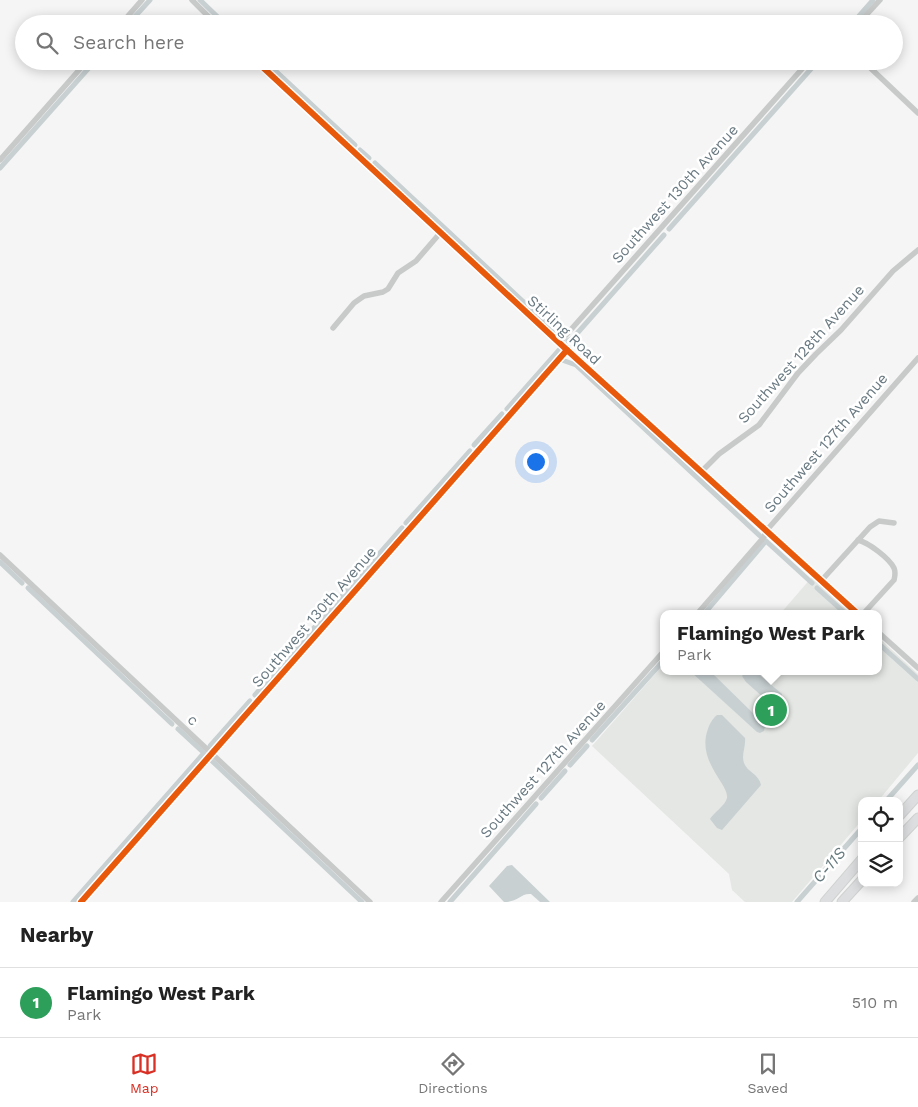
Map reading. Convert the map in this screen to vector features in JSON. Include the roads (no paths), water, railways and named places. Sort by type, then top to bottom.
[{"type":"highway","points":[[903,812],[918,795]]},
{"type":"highway","points":[[903,834],[918,818]]},
{"type":"highway","points":[[824,902],[858,864]]},
{"type":"highway","points":[[842,902],[858,884]]},
{"type":"street","points":[[129,15],[142,0]]},
{"type":"street","points":[[192,0],[207,15]]},
{"type":"street","points":[[866,15],[880,0]]},
{"type":"street","points":[[0,160],[79,70]]},
{"type":"street","name":"Stirling Road","points":[[266,70],[559,343],[854,610]]},
{"type":"street","name":"Southwest 130th Avenue","points":[[559,343],[801,70]]},
{"type":"street","points":[[873,70],[918,113]]},
{"type":"street","points":[[333,328],[354,303],[364,296],[388,289],[398,273],[416,261],[440,232]]},
{"type":"street","name":"Southwest 128th Avenue","points":[[701,472],[719,454],[759,425],[798,372],[841,330],[892,271],[918,250]]},
{"type":"street","name":"Southwest 130th Avenue","points":[[81,902],[340,604],[567,350]]},
{"type":"street","name":"Southwest 127th Avenue","points":[[700,610],[764,537],[766,531],[918,358]]},
{"type":"street","points":[[821,581],[870,527],[879,522],[894,523]]},
{"type":"street","points":[[858,540],[866,542],[886,559],[893,567],[895,573],[894,580],[866,610]]},
{"type":"street","name":"c","points":[[0,555],[370,902]]},
{"type":"street","points":[[882,636],[918,668]]},
{"type":"street","name":"Southwest 127th Avenue","points":[[442,902],[660,656]]},
{"type":"street","points":[[914,902],[918,898]]},
{"type":"waterway","points":[[136,15],[150,0]]},
{"type":"waterway","points":[[200,0],[216,15]]},
{"type":"waterway","points":[[860,15],[873,0]]},
{"type":"waterway","points":[[0,168],[87,70]]},
{"type":"waterway","points":[[275,70],[355,145]]},
{"type":"waterway","points":[[669,229],[810,70]]},
{"type":"waterway","points":[[360,150],[369,158]]},
{"type":"waterway","points":[[375,163],[559,335]]},
{"type":"waterway","points":[[568,341],[573,338],[664,235]]},
{"type":"waterway","points":[[507,409],[560,349]]},
{"type":"waterway","points":[[562,360],[576,365],[760,536]]},
{"type":"waterway","points":[[474,445],[502,414]]},
{"type":"waterway","points":[[406,523],[470,451]]},
{"type":"waterway","points":[[255,695],[402,528]]},
{"type":"waterway","points":[[707,610],[766,541],[812,583]]},
{"type":"waterway","points":[[0,562],[22,583]]},
{"type":"waterway","points":[[28,588],[172,724]]},
{"type":"waterway","points":[[817,588],[842,610]]},
{"type":"waterway","points":[[882,647],[918,679]]},
{"type":"waterway","points":[[592,740],[660,664]]},
{"type":"waterway","points":[[210,746],[250,701]]},
{"type":"waterway","points":[[73,902],[204,753],[178,729]]},
{"type":"waterway","points":[[570,765],[587,746]]},
{"type":"waterway","points":[[211,760],[362,902]]},
{"type":"waterway","name":"C-11S","points":[[890,797],[918,765]]},
{"type":"waterway","points":[[541,798],[565,771]]},
{"type":"waterway","points":[[450,902],[536,804]]},
{"type":"waterway","name":"C-11S","points":[[797,902],[858,833]]},
{"type":"place","name":"Flamingo West Park","points":[[771,710]]}]
